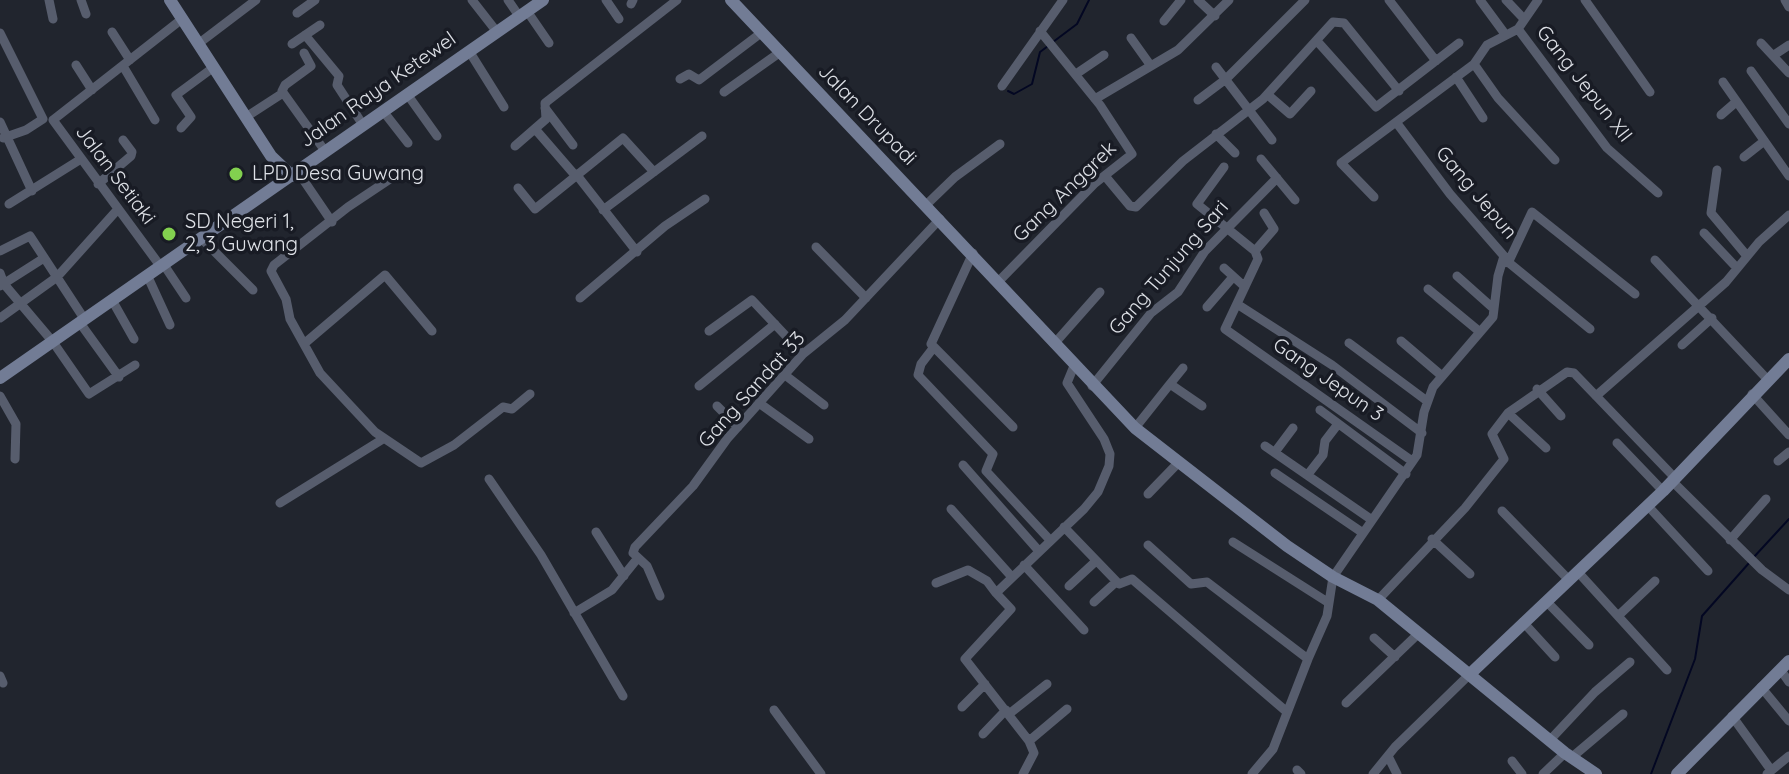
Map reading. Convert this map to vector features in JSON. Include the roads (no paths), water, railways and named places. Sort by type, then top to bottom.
[{"type":"street","points":[[81,0],[86,14]]},
{"type":"street","points":[[198,44],[256,0]]},
{"type":"street","points":[[297,13],[315,0]]},
{"type":"street","points":[[472,0],[497,32]]},
{"type":"street","points":[[508,0],[549,43]]},
{"type":"street","name":"Jalan Raya Ketewel","points":[[0,378],[543,0]]},
{"type":"street","points":[[606,0],[619,19]]},
{"type":"street","points":[[543,105],[677,0]]},
{"type":"street","name":"Jalan Drupadi","points":[[731,0],[977,258],[1092,386],[1135,428],[1333,577],[1378,600],[1568,755],[1596,774]]},
{"type":"street","points":[[1002,86],[1063,0]]},
{"type":"street","points":[[1164,21],[1181,0]]},
{"type":"street","points":[[1198,0],[1215,16]]},
{"type":"street","points":[[1095,99],[1178,50],[1229,0]]},
{"type":"street","points":[[1198,100],[1226,79],[1305,0]]},
{"type":"street","points":[[1389,0],[1436,61]]},
{"type":"street","points":[[1480,0],[1505,34]]},
{"type":"street","points":[[1506,0],[1524,19]]},
{"type":"street","points":[[1374,197],[1341,163],[1474,64],[1487,45],[1518,29],[1538,0]]},
{"type":"street","points":[[1585,0],[1650,92]]},
{"type":"street","points":[[1785,0],[1789,7]]},
{"type":"street","points":[[48,1],[53,19]]},
{"type":"street","points":[[174,2],[271,156],[332,222]]},
{"type":"street","name":"Jalan Setiaki","points":[[182,19],[92,90],[48,120],[186,298]]},
{"type":"street","points":[[1105,176],[1130,206],[1136,207],[1216,134],[1248,113],[1268,95],[1333,22],[1344,23],[1399,91]]},
{"type":"street","points":[[292,44],[320,25]]},
{"type":"street","name":"Gang Jepun XII","points":[[1518,29],[1607,148],[1658,193]]},
{"type":"street","name":"Gang Anggrek","points":[[998,282],[1132,151],[1076,74],[1040,31]]},
{"type":"street","points":[[112,32],[141,102],[155,120]]},
{"type":"street","points":[[0,33],[48,120],[3,138]]},
{"type":"street","points":[[680,79],[689,74],[699,80],[761,33]]},
{"type":"street","points":[[305,35],[339,76],[337,85],[363,125]]},
{"type":"street","points":[[1131,38],[1151,66]]},
{"type":"street","points":[[1317,41],[1374,106],[1399,91],[1459,43]]},
{"type":"street","points":[[1761,43],[1789,73]]},
{"type":"street","points":[[1774,55],[1789,45]]},
{"type":"street","points":[[469,51],[504,107]]},
{"type":"street","points":[[246,117],[283,93],[285,85],[311,66],[304,53]]},
{"type":"street","points":[[724,92],[779,53]]},
{"type":"street","points":[[1076,74],[1104,55]]},
{"type":"street","points":[[1474,64],[1498,98],[1555,160]]},
{"type":"street","points":[[76,65],[92,90]]},
{"type":"street","points":[[181,128],[191,119],[176,95],[214,67]]},
{"type":"street","points":[[1216,67],[1248,113],[1272,140]]},
{"type":"street","points":[[1751,71],[1789,124]]},
{"type":"street","points":[[1456,77],[1483,118]]},
{"type":"street","points":[[1723,82],[1789,176]]},
{"type":"street","points":[[1268,95],[1290,114],[1311,91]]},
{"type":"street","points":[[283,93],[325,151]]},
{"type":"street","points":[[407,94],[437,136]]},
{"type":"street","points":[[1721,115],[1736,102]]},
{"type":"street","points":[[515,146],[546,119],[543,105]]},
{"type":"street","points":[[543,105],[573,145]]},
{"type":"street","points":[[383,111],[408,143]]},
{"type":"street","points":[[0,122],[3,138],[32,191]]},
{"type":"street","name":"Gang Jepun","points":[[1333,577],[1406,474],[1422,433],[1427,401],[1442,376],[1490,322],[1505,265],[1503,252],[1450,194],[1396,122]]},
{"type":"street","points":[[536,130],[637,252]]},
{"type":"street","points":[[1216,134],[1235,153]]},
{"type":"street","points":[[603,210],[702,136]]},
{"type":"street","points":[[518,188],[533,209],[623,138],[654,172]]},
{"type":"street","points":[[98,184],[131,156],[132,152],[123,140]]},
{"type":"street","points":[[1744,157],[1763,142]]},
{"type":"street","points":[[926,205],[955,177],[1000,144]]},
{"type":"street","points":[[9,204],[81,159]]},
{"type":"street","points":[[1261,159],[1295,200]]},
{"type":"street","points":[[1224,167],[1196,203],[1255,251],[1257,261],[1237,304],[1332,365],[1422,433]]},
{"type":"street","points":[[1717,170],[1711,213],[1747,256]]},
{"type":"street","name":"Gang Tunjung Sari","points":[[1092,386],[1151,313],[1178,292],[1205,251],[1277,178]]},
{"type":"street","points":[[390,179],[274,265],[271,271],[286,299],[290,319],[324,379],[383,439],[424,463],[503,407],[512,409],[530,394]]},
{"type":"street","points":[[580,298],[665,226],[705,199]]},
{"type":"street","points":[[0,318],[57,277],[118,209]]},
{"type":"street","points":[[1590,329],[1505,265],[1532,212],[1635,294]]},
{"type":"street","points":[[1255,251],[1274,229],[1264,213]]},
{"type":"street","points":[[1596,396],[1726,282],[1736,267],[1789,215]]},
{"type":"street","name":"Gang Sandat 33","points":[[637,559],[635,547],[693,486],[759,403],[803,354],[866,298],[940,219]]},
{"type":"street","points":[[1704,233],[1736,267]]},
{"type":"street","points":[[0,251],[29,236],[119,377]]},
{"type":"street","points":[[202,239],[253,290]]},
{"type":"street","points":[[816,247],[866,298]]},
{"type":"street","points":[[2,285],[44,258]]},
{"type":"street","points":[[977,258],[931,341],[1013,427]]},
{"type":"street","points":[[1655,260],[1699,303],[1768,380]]},
{"type":"street","points":[[1224,268],[1245,287]]},
{"type":"street","points":[[0,273],[2,285],[53,342],[90,395],[135,365]]},
{"type":"street","points":[[147,275],[170,325]]},
{"type":"street","points":[[305,343],[385,275],[432,331]]},
{"type":"street","points":[[1457,276],[1494,309]]},
{"type":"street","points":[[1207,307],[1233,277]]},
{"type":"street","points":[[1428,289],[1480,332]]},
{"type":"street","points":[[1054,344],[1100,292]]},
{"type":"street","points":[[112,300],[134,339]]},
{"type":"street","points":[[709,331],[752,300],[803,354]]},
{"type":"street","name":"Gang Jepun 3","points":[[1237,304],[1224,327],[1412,461]]},
{"type":"street","points":[[1682,345],[1712,318]]},
{"type":"street","points":[[699,386],[775,324]]},
{"type":"street","points":[[1401,341],[1442,376]]},
{"type":"street","points":[[1349,343],[1427,401]]},
{"type":"street","points":[[934,347],[921,364],[918,375],[993,454],[986,471],[1049,539]]},
{"type":"street","points":[[1373,774],[1523,622],[1670,483],[1752,394],[1789,359]]},
{"type":"street","points":[[996,593],[1098,492],[1110,454],[1090,414],[1067,383],[1074,366]]},
{"type":"street","points":[[1135,428],[1183,368]]},
{"type":"street","points":[[1378,600],[1432,539],[1465,508],[1504,459],[1492,434],[1508,413],[1537,389],[1570,371],[1596,396],[1670,483],[1757,565],[1789,590]]},
{"type":"street","points":[[785,375],[824,405]]},
{"type":"street","points":[[1170,384],[1202,406]]},
{"type":"street","points":[[1537,389],[1561,416]]},
{"type":"street","points":[[1752,394],[1789,435]]},
{"type":"street","points":[[0,396],[16,424],[15,459]]},
{"type":"street","points":[[759,403],[809,439]]},
{"type":"street","points":[[717,406],[738,427]]},
{"type":"street","points":[[1320,410],[1406,474]]},
{"type":"street","points":[[1508,413],[1546,448]]},
{"type":"street","points":[[1309,473],[1323,455],[1325,441],[1338,424]]},
{"type":"street","points":[[1275,452],[1293,428]]},
{"type":"street","points":[[280,503],[383,439]]},
{"type":"street","points":[[1617,443],[1670,483]]},
{"type":"street","points":[[1265,446],[1309,473],[1372,520]]},
{"type":"street","points":[[1778,461],[1789,452]]},
{"type":"street","points":[[1148,494],[1178,463]]},
{"type":"street","points":[[963,465],[1038,550]]},
{"type":"street","points":[[1275,473],[1363,533]]},
{"type":"street","points":[[489,479],[541,555],[623,696]]},
{"type":"street","points":[[1730,540],[1766,499]]},
{"type":"street","points":[[1647,505],[1708,571]]},
{"type":"street","points":[[951,509],[1011,576]]},
{"type":"street","points":[[1502,511],[1618,616],[1667,670]]},
{"type":"street","points":[[1064,527],[1116,582],[1120,584],[1132,579],[1287,712]]},
{"type":"street","points":[[596,532],[624,576]]},
{"type":"street","points":[[1432,539],[1470,574]]},
{"type":"street","points":[[1233,542],[1329,603]]},
{"type":"street","points":[[1148,545],[1191,584],[1207,582],[1308,659]]},
{"type":"street","points":[[574,613],[612,590],[637,559],[647,566],[660,596]]},
{"type":"street","points":[[1069,586],[1096,561]]},
{"type":"street","points":[[1024,565],[1084,630]]},
{"type":"street","points":[[936,583],[968,570],[987,581],[1011,609],[965,659],[1029,741],[1034,753],[1026,770],[1039,774]]},
{"type":"street","points":[[1252,774],[1273,749],[1327,616],[1333,577]]},
{"type":"street","points":[[1618,616],[1655,581]]},
{"type":"street","points":[[1094,602],[1116,582]]},
{"type":"street","points":[[1546,601],[1589,645]]},
{"type":"street","points":[[1523,622],[1555,657]]},
{"type":"street","points":[[1346,703],[1419,633]]},
{"type":"street","points":[[1374,638],[1395,657]]},
{"type":"street","points":[[1550,740],[1595,692],[1630,662]]},
{"type":"street","points":[[1677,774],[1784,665],[1789,682]]},
{"type":"street","points":[[962,707],[985,684]]},
{"type":"street","points":[[983,734],[1047,684]]},
{"type":"street","points":[[1761,687],[1789,721]]},
{"type":"street","points":[[1029,741],[1067,709]]},
{"type":"street","points":[[774,710],[821,774]]},
{"type":"street","points":[[1543,774],[1623,714]]},
{"type":"street","points":[[1732,716],[1769,772],[1789,756]]},
{"type":"street","points":[[1388,756],[1397,774]]},
{"type":"street","points":[[1512,761],[1522,774]]},
{"type":"waterway","points":[[1053,42],[1077,24],[1089,0]]},
{"type":"waterway","points":[[1008,91],[1014,94],[1032,84],[1040,52],[1048,46]]},
{"type":"waterway","points":[[1753,558],[1789,519]]},
{"type":"waterway","points":[[1651,774],[1695,659],[1702,616],[1749,563]]},
{"type":"place","name":"LPD Desa Guwang","points":[[236,174]]},
{"type":"place","name":"SD Negeri 1, 2, 3 Guwang","points":[[169,234]]}]
